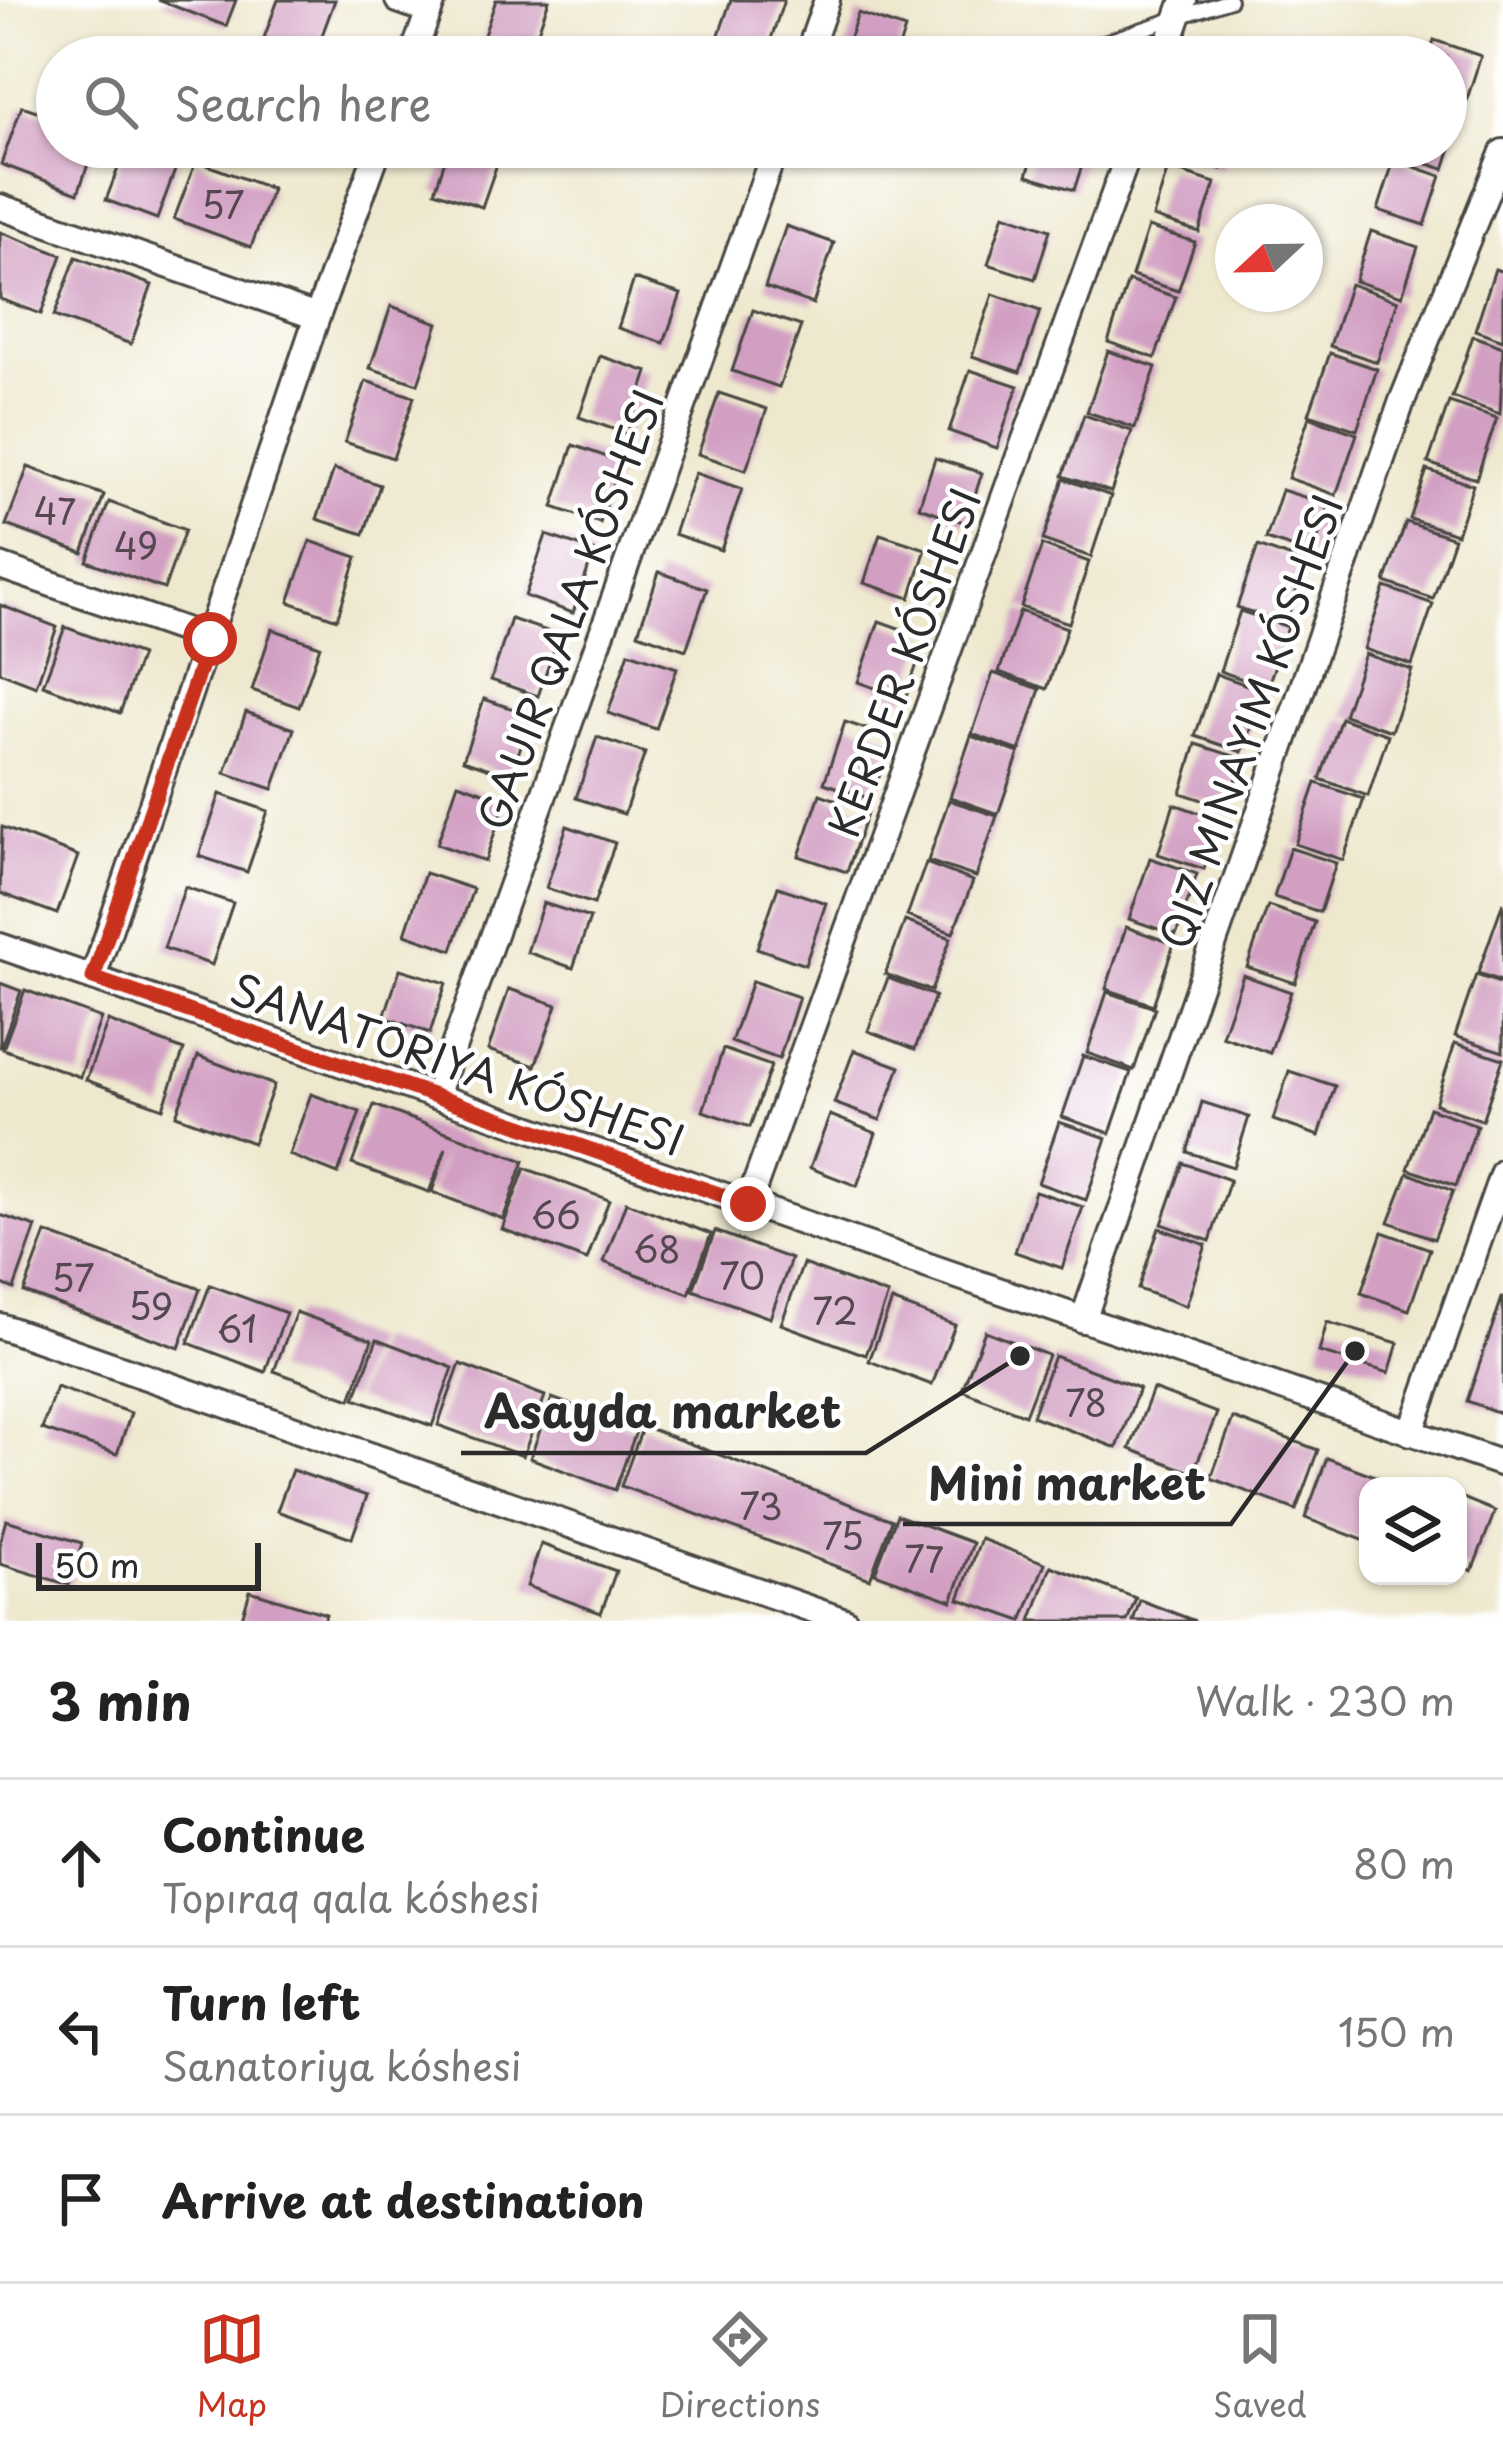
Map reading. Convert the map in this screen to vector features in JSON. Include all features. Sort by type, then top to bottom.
[{"type":"street","points":[[398,0],[431,6],[420,36]]},
{"type":"street","points":[[814,36],[827,0]]},
{"type":"street","points":[[1083,1320],[1402,401],[1503,152]]},
{"type":"street","points":[[93,978],[317,317],[372,168]]},
{"type":"street","name":"GAUIR QALA KÓSHESI","points":[[436,1096],[774,168]]},
{"type":"street","name":"KERDER KÓSHESI","points":[[748,1204],[1123,168]]},
{"type":"street","points":[[0,207],[317,317]]},
{"type":"street","points":[[0,566],[210,639]]},
{"type":"street","name":"SANATORIYA KÓSHESI","points":[[0,946],[1503,1465]]},
{"type":"street","points":[[1411,1433],[1503,1172]]},
{"type":"street","points":[[0,1326],[844,1621]]},
{"type":"lane","points":[[1111,36],[1181,8],[1230,0]]},
{"type":"building","points":[[158,0],[236,0],[226,26]]},
{"type":"building","points":[[278,0],[335,0],[322,36],[265,36]]},
{"type":"building","points":[[496,0],[549,0],[536,36],[484,36]]},
{"type":"building","points":[[731,0],[784,0],[772,36],[718,36]]},
{"type":"building","points":[[858,13],[905,29],[903,36],[850,36]]},
{"type":"building","points":[[1467,51],[1481,56],[1467,99]]},
{"type":"building","points":[[22,106],[36,111],[36,168],[87,168],[78,193],[1,164]]},
{"type":"building","points":[[118,168],[176,168],[157,219],[106,200]]},
{"type":"building","points":[[193,168],[215,168],[272,189],[251,247],[174,219]]},
{"type":"building","points":[[442,168],[496,168],[482,207],[435,191]]},
{"type":"building","points":[[1029,168],[1081,168],[1074,190],[1027,175]]},
{"type":"building","points":[[1168,168],[1215,183],[1199,232],[1153,217]]},
{"type":"building","points":[[1391,168],[1418,168],[1441,176],[1425,225],[1378,210]]},
{"type":"building","points":[[1004,214],[1050,230],[1035,279],[988,264]]},
{"type":"building","points":[[786,226],[834,243],[813,304],[765,287]]},
{"type":"building","points":[[1148,227],[1195,242],[1178,291],[1132,276]]},
{"type":"building","points":[[1371,231],[1418,247],[1402,296],[1355,281]]},
{"type":"building","points":[[0,232],[62,255],[41,314],[0,299]]},
{"type":"building","points":[[76,257],[152,285],[131,344],[54,316]]},
{"type":"building","points":[[1495,269],[1503,272],[1503,340],[1475,330]]},
{"type":"building","points":[[634,279],[681,294],[664,343],[618,328]]},
{"type":"building","points":[[1128,281],[1176,297],[1155,358],[1108,342]]},
{"type":"building","points":[[1350,284],[1398,301],[1377,362],[1330,346]]},
{"type":"building","points":[[993,294],[1040,311],[1020,372],[972,356]]},
{"type":"building","points":[[391,306],[438,323],[418,384],[370,368]]},
{"type":"building","points":[[753,310],[801,326],[779,387],[732,371]]},
{"type":"building","points":[[1473,336],[1503,347],[1500,414],[1452,397]]},
{"type":"building","points":[[1108,351],[1156,367],[1135,428],[1087,412]]},
{"type":"building","points":[[1330,353],[1377,369],[1357,430],[1309,414]]},
{"type":"building","points":[[600,356],[648,372],[627,434],[579,417]]},
{"type":"building","points":[[970,370],[1018,386],[997,448],[949,431]]},
{"type":"building","points":[[366,381],[414,397],[393,458],[345,442]]},
{"type":"building","points":[[719,393],[767,409],[746,470],[698,454]]},
{"type":"building","points":[[1449,402],[1497,418],[1476,479],[1428,463]]},
{"type":"building","points":[[1084,415],[1132,431],[1111,492],[1063,476]]},
{"type":"building","points":[[1309,417],[1357,434],[1336,495],[1288,478]]},
{"type":"building","points":[[573,445],[621,462],[600,523],[553,507]]},
{"type":"building","points":[[935,458],[982,473],[966,523],[919,507]]},
{"type":"building","points":[[28,467],[104,495],[83,553],[6,525]]},
{"type":"building","points":[[334,469],[380,485],[364,534],[317,519]]},
{"type":"building","points":[[1427,470],[1473,485],[1457,534],[1410,519]]},
{"type":"building","points":[[695,473],[742,489],[721,550],[674,534]]},
{"type":"building","points":[[1064,479],[1111,496],[1091,557],[1043,540]]},
{"type":"building","points":[[1282,490],[1329,505],[1313,554],[1266,539]]},
{"type":"building","points":[[109,502],[185,530],[164,589],[87,561]]},
{"type":"building","points":[[1406,522],[1454,538],[1433,599],[1385,582]]},
{"type":"building","points":[[880,534],[926,549],[910,598],[864,583]]},
{"type":"building","points":[[546,535],[594,551],[573,613],[525,596]]},
{"type":"building","points":[[310,541],[357,557],[337,619],[289,602]]},
{"type":"building","points":[[1042,545],[1089,562],[1069,623],[1021,607]]},
{"type":"building","points":[[1258,546],[1306,563],[1285,624],[1237,607]]},
{"type":"building","points":[[659,572],[707,589],[686,650],[638,633]]},
{"type":"building","points":[[1385,587],[1433,604],[1412,665],[1364,649]]},
{"type":"building","points":[[0,605],[57,627],[36,686],[0,672]]},
{"type":"building","points":[[1020,611],[1067,628],[1047,689],[999,672]]},
{"type":"building","points":[[1240,611],[1288,627],[1267,688],[1220,671]]},
{"type":"building","points":[[511,619],[559,635],[538,696],[491,680]]},
{"type":"building","points":[[879,621],[926,638],[905,699],[858,682]]},
{"type":"building","points":[[65,627],[141,655],[120,713],[43,685]]},
{"type":"building","points":[[272,629],[320,646],[299,707],[252,690]]},
{"type":"building","points":[[629,652],[677,668],[656,729],[608,713]]},
{"type":"building","points":[[1365,654],[1412,670],[1391,731],[1344,715]]},
{"type":"building","points":[[993,673],[1040,689],[1020,751],[972,734]]},
{"type":"building","points":[[1216,674],[1264,691],[1242,752],[1195,736]]},
{"type":"building","points":[[484,699],[531,715],[511,776],[463,760]]},
{"type":"building","points":[[246,712],[294,729],[273,789],[225,773]]},
{"type":"building","points":[[1341,718],[1388,735],[1368,796],[1320,779]]},
{"type":"building","points":[[845,722],[893,738],[871,799],[824,783]]},
{"type":"building","points":[[971,736],[1019,753],[998,814],[950,797]]},
{"type":"building","points":[[597,737],[645,753],[624,814],[576,798]]},
{"type":"building","points":[[1196,744],[1243,759],[1227,808],[1181,793]]},
{"type":"building","points":[[458,783],[506,800],[485,861],[437,844]]},
{"type":"building","points":[[1316,783],[1364,799],[1343,860],[1295,844]]},
{"type":"building","points":[[220,794],[268,811],[247,872],[199,856]]},
{"type":"building","points":[[820,794],[868,811],[847,872],[799,856]]},
{"type":"building","points":[[949,800],[997,816],[976,877],[928,861]]},
{"type":"building","points":[[1174,804],[1220,820],[1204,869],[1158,854]]},
{"type":"building","points":[[567,826],[615,843],[594,904],[546,888]]},
{"type":"building","points":[[2,827],[78,856],[57,914],[0,893]]},
{"type":"building","points":[[1290,848],[1336,863],[1320,912],[1274,897]]},
{"type":"building","points":[[1150,858],[1197,874],[1176,935],[1129,919]]},
{"type":"building","points":[[926,863],[973,881],[953,933],[907,916]]},
{"type":"building","points":[[425,873],[473,889],[452,950],[405,934]]},
{"type":"building","points":[[185,887],[233,903],[212,965],[164,948]]},
{"type":"building","points":[[778,887],[826,903],[805,965],[757,948]]},
{"type":"building","points":[[1503,902],[1503,982],[1478,973]]},
{"type":"building","points":[[543,903],[590,918],[573,968],[527,952]]},
{"type":"building","points":[[1268,906],[1315,922],[1295,983],[1247,967]]},
{"type":"building","points":[[905,921],[951,938],[931,991],[885,974]]},
{"type":"building","points":[[1126,927],[1174,944],[1153,1005],[1106,989]]},
{"type":"building","points":[[400,969],[446,983],[430,1033],[384,1017]]},
{"type":"building","points":[[1243,975],[1291,992],[1270,1053],[1222,1036]]},
{"type":"building","points":[[1476,975],[1503,984],[1503,1052],[1455,1036]]},
{"type":"building","points":[[888,978],[935,996],[915,1049],[868,1031]]},
{"type":"building","points":[[752,981],[799,997],[779,1059],[731,1042]]},
{"type":"building","points":[[0,983],[21,991],[1,1047],[0,1047]]},
{"type":"building","points":[[509,989],[557,1005],[535,1066],[488,1050]]},
{"type":"building","points":[[25,990],[101,1018],[80,1077],[3,1049]]},
{"type":"building","points":[[1107,992],[1155,1008],[1134,1070],[1087,1053]]},
{"type":"building","points":[[108,1021],[184,1050],[163,1108],[86,1080]]},
{"type":"building","points":[[1455,1043],[1503,1059],[1482,1120],[1435,1104]]},
{"type":"building","points":[[723,1049],[771,1066],[750,1127],[703,1111]]},
{"type":"building","points":[[854,1050],[900,1067],[880,1120],[834,1103]]},
{"type":"building","points":[[198,1056],[274,1085],[253,1143],[176,1115]]},
{"type":"building","points":[[1083,1056],[1131,1072],[1110,1133],[1062,1117]]},
{"type":"building","points":[[1289,1071],[1335,1086],[1319,1136],[1273,1120]]},
{"type":"building","points":[[311,1094],[360,1112],[338,1174],[289,1155]]},
{"type":"building","points":[[1202,1102],[1249,1117],[1233,1167],[1187,1152]]},
{"type":"building","points":[[374,1105],[524,1161],[503,1219],[432,1192],[446,1148],[429,1192],[352,1164]]},
{"type":"building","points":[[1429,1108],[1477,1125],[1456,1186],[1408,1169]]},
{"type":"building","points":[[830,1115],[876,1133],[857,1186],[810,1168]]},
{"type":"building","points":[[1059,1122],[1107,1138],[1086,1200],[1038,1183]]},
{"type":"building","points":[[1183,1163],[1230,1180],[1210,1241],[1162,1224]]},
{"type":"building","points":[[525,1168],[609,1200],[587,1260],[502,1229]]},
{"type":"building","points":[[1408,1173],[1453,1191],[1434,1239],[1389,1222]]},
{"type":"building","points":[[1035,1191],[1083,1207],[1062,1268],[1015,1252]]},
{"type":"building","points":[[626,1202],[711,1234],[689,1294],[604,1262]]},
{"type":"building","points":[[0,1215],[36,1227],[14,1289],[0,1283]]},
{"type":"building","points":[[1159,1228],[1206,1245],[1186,1306],[1138,1289]]},
{"type":"building","points":[[715,1231],[791,1259],[770,1318],[693,1290]]},
{"type":"building","points":[[1382,1232],[1430,1249],[1409,1310],[1361,1293]]},
{"type":"building","points":[[46,1233],[200,1289],[179,1348],[24,1292]]},
{"type":"building","points":[[803,1264],[888,1295],[866,1355],[781,1324]]},
{"type":"building","points":[[210,1285],[286,1313],[265,1372],[188,1343]]},
{"type":"building","points":[[1503,1298],[1503,1414],[1467,1401]]},
{"type":"building","points":[[892,1301],[955,1325],[932,1385],[869,1361]]},
{"type":"building","points":[[296,1312],[372,1340],[351,1399],[274,1371]]},
{"type":"building","points":[[1327,1322],[1398,1343],[1389,1373],[1319,1352]]},
{"type":"building","points":[[985,1331],[1048,1355],[1025,1415],[962,1390]]},
{"type":"building","points":[[377,1339],[453,1368],[432,1426],[355,1398]]},
{"type":"building","points":[[1054,1356],[1139,1388],[1117,1448],[1032,1416]]},
{"type":"building","points":[[460,1364],[545,1396],[523,1456],[438,1425]]},
{"type":"building","points":[[56,1387],[131,1413],[117,1454],[42,1429]]},
{"type":"building","points":[[1153,1389],[1217,1413],[1193,1473],[1130,1449]]},
{"type":"building","points":[[552,1398],[637,1429],[615,1490],[530,1458]]},
{"type":"building","points":[[1233,1418],[1318,1450],[1296,1510],[1211,1478]]},
{"type":"building","points":[[643,1426],[892,1520],[870,1579],[621,1486]]},
{"type":"building","points":[[1327,1458],[1377,1477],[1359,1477],[1359,1539],[1305,1518]]},
{"type":"building","points":[[292,1470],[367,1496],[352,1538],[277,1511]]},
{"type":"building","points":[[1467,1500],[1495,1511],[1472,1571],[1467,1569]]},
{"type":"building","points":[[897,1515],[973,1543],[952,1601],[875,1573]]},
{"type":"building","points":[[6,1520],[82,1543],[69,1585],[0,1564]]},
{"type":"building","points":[[981,1539],[1045,1563],[1022,1621],[959,1599]]},
{"type":"building","points":[[541,1544],[616,1571],[601,1613],[527,1586]]},
{"type":"building","points":[[1051,1566],[1136,1598],[1127,1621],[1031,1621]]},
{"type":"building","points":[[250,1591],[326,1614],[324,1621],[241,1621]]},
{"type":"building","points":[[1140,1600],[1195,1621],[1133,1621]]},
{"type":"place","name":"Mini market","points":[[1355,1351]]},
{"type":"place","name":"Asayda market","points":[[1020,1356]]},
{"type":"route","points":[[210,639],[93,978],[748,1204]]}]
